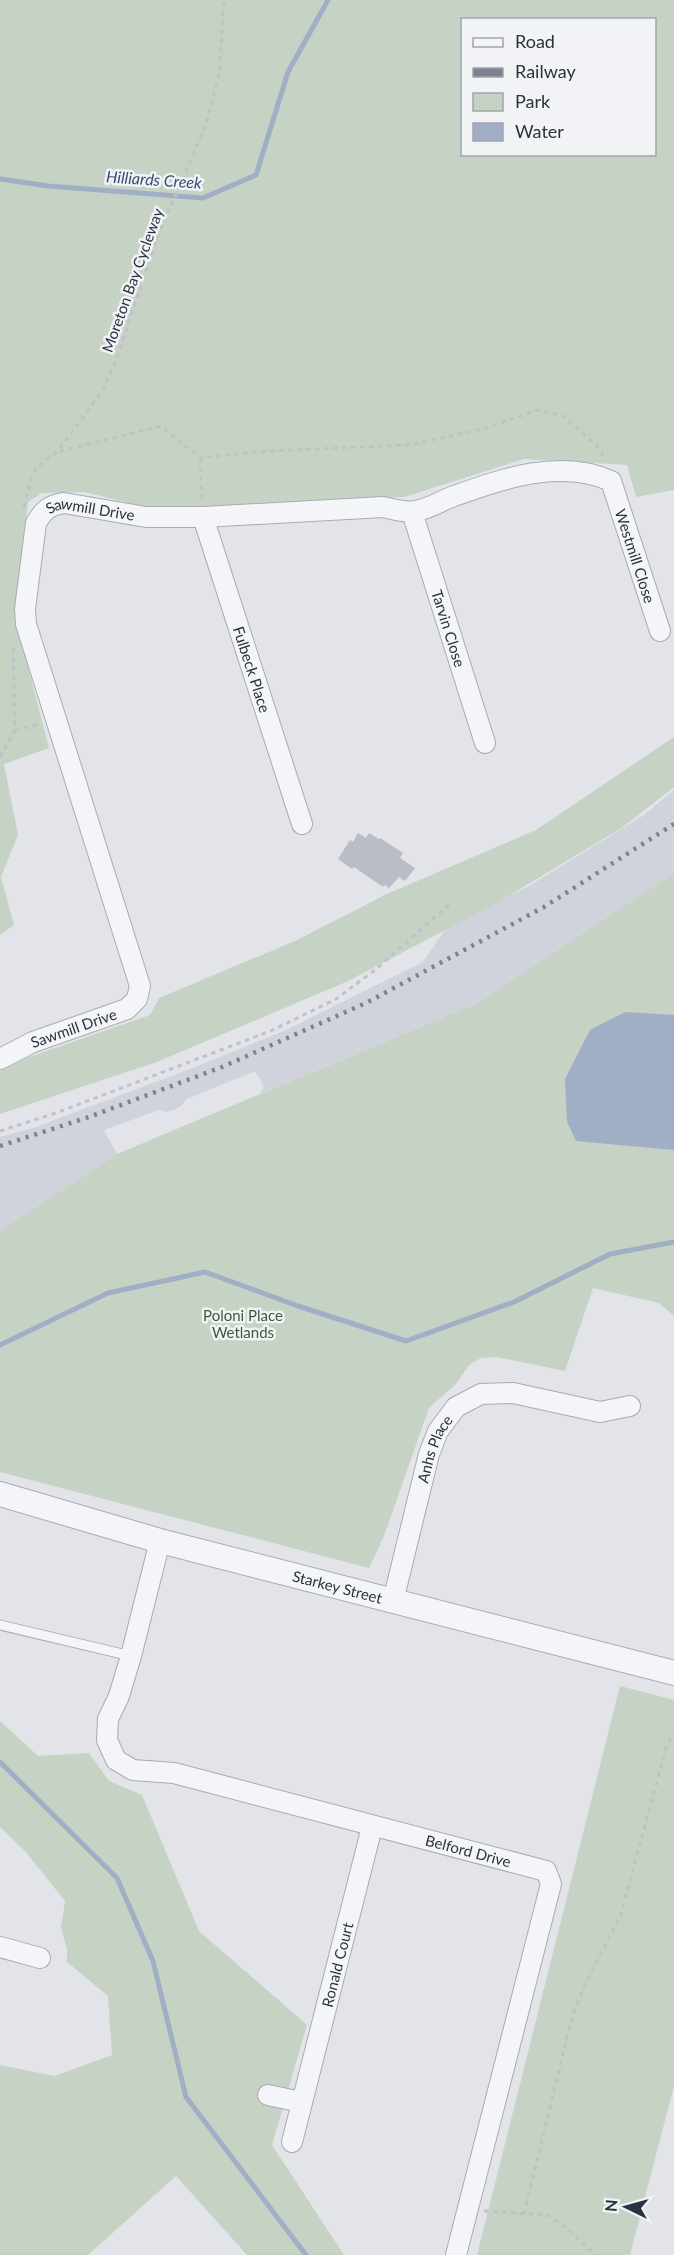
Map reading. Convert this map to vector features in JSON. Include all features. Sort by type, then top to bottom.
[{"type":"street","name":"Sawmill Drive","points":[[0,1059],[33,1042],[127,1009],[137,999],[140,986],[26,624],[25,609],[36,523],[42,513],[52,504],[64,502],[147,517],[383,507],[412,512],[433,506],[450,497],[526,473],[587,473],[611,481]]},
{"type":"street","name":"Westmill Close","points":[[611,481],[660,631]]},
{"type":"street","name":"Tarvin Close","points":[[412,512],[485,743]]},
{"type":"street","name":"Fulbeck Place","points":[[203,516],[302,824]]},
{"type":"street","name":"Anhs Place","points":[[393,1601],[429,1454],[438,1431],[456,1407],[481,1394],[513,1393],[600,1412],[630,1406]]},
{"type":"street","name":"Starkey Street","points":[[0,1494],[160,1541],[674,1673]]},
{"type":"street","name":"Belford Drive","points":[[160,1541],[131,1656],[119,1696],[108,1719],[107,1740],[116,1760],[132,1770],[174,1773],[546,1872],[551,1884],[456,2255]]},
{"type":"street","name":"Ronald Court","points":[[292,2142],[372,1827]]},
{"type":"street","points":[[0,1947],[40,1958]]},
{"type":"street","points":[[268,2095],[301,2102]]},
{"type":"lane","points":[[0,1625],[131,1656]]},
{"type":"path","name":"Moreton Bay Cycleway","points":[[200,458],[161,426],[58,452],[102,390],[127,329],[157,238],[205,127],[219,75],[224,0]]},
{"type":"path","points":[[203,516],[200,458],[266,451],[409,445],[482,429],[538,410],[563,416],[601,450],[611,481]]},
{"type":"path","points":[[15,730],[57,719]]},
{"type":"path","points":[[0,1131],[56,1113],[273,1030],[336,999],[375,970],[451,903]]},
{"type":"path","points":[[524,2214],[572,2017],[583,1989],[621,1914],[666,1748],[674,1733]]},
{"type":"path","points":[[467,2210],[548,2215],[568,2229],[596,2255]]},
{"type":"shaded area","points":[[674,790],[674,873],[478,1003],[260,1094],[264,1086],[255,1071],[187,1099],[174,1110],[166,1112],[159,1110],[104,1130],[117,1154],[0,1231],[0,1137],[33,1128],[286,1030],[423,962],[449,924],[529,886],[644,815]]},
{"type":"green space","points":[[0,0],[674,0],[674,490],[636,497],[627,465],[524,459],[404,497],[153,509],[85,492],[42,493],[28,502],[15,616],[49,748],[4,764],[18,835],[1,877],[14,925],[0,935]]},
{"type":"green space","points":[[674,737],[674,787],[623,827],[495,904],[346,982],[157,1062],[0,1114],[0,1071],[29,1057],[150,1015],[159,998],[295,941],[387,894],[536,830]]},
{"type":"green space","name":"Poloni Place Wetlands","points":[[674,873],[674,1316],[659,1303],[593,1288],[565,1371],[497,1357],[481,1358],[469,1365],[456,1384],[429,1408],[384,1536],[369,1568],[0,1472],[0,1231],[117,1154],[478,1003]]},
{"type":"green space","points":[[620,1686],[674,1700],[674,2086],[630,2255],[477,2255]]},
{"type":"green space","points":[[0,1721],[38,1756],[89,1753],[109,1781],[142,1795],[199,1931],[307,2025],[272,2145],[344,2255],[247,2255],[176,2176],[88,2255],[0,2255],[0,2065],[55,2076],[112,2055],[108,1996],[67,1962],[67,1949],[61,1928],[65,1901],[25,1851],[0,1827]]},
{"type":"water","points":[[625,1012],[674,1015],[674,1150],[576,1141],[567,1122],[565,1079],[590,1030]]},
{"type":"building","points":[[358,833],[366,838],[369,833],[403,853],[400,858],[415,868],[405,881],[399,877],[389,888],[384,885],[383,887],[338,859],[350,840],[353,842]]},
{"type":"waterway","name":"Hilliards Creek","points":[[0,179],[48,186],[203,198],[256,175],[288,72],[328,0]]},
{"type":"waterway","points":[[0,1345],[108,1293],[205,1272],[298,1306],[406,1341],[514,1302],[610,1254],[674,1242]]},
{"type":"waterway","points":[[0,1762],[117,1878],[153,1961],[186,2097],[306,2255]]},
{"type":"railway","points":[[0,1146],[89,1117],[222,1067],[366,1003],[544,907],[674,824]]}]
